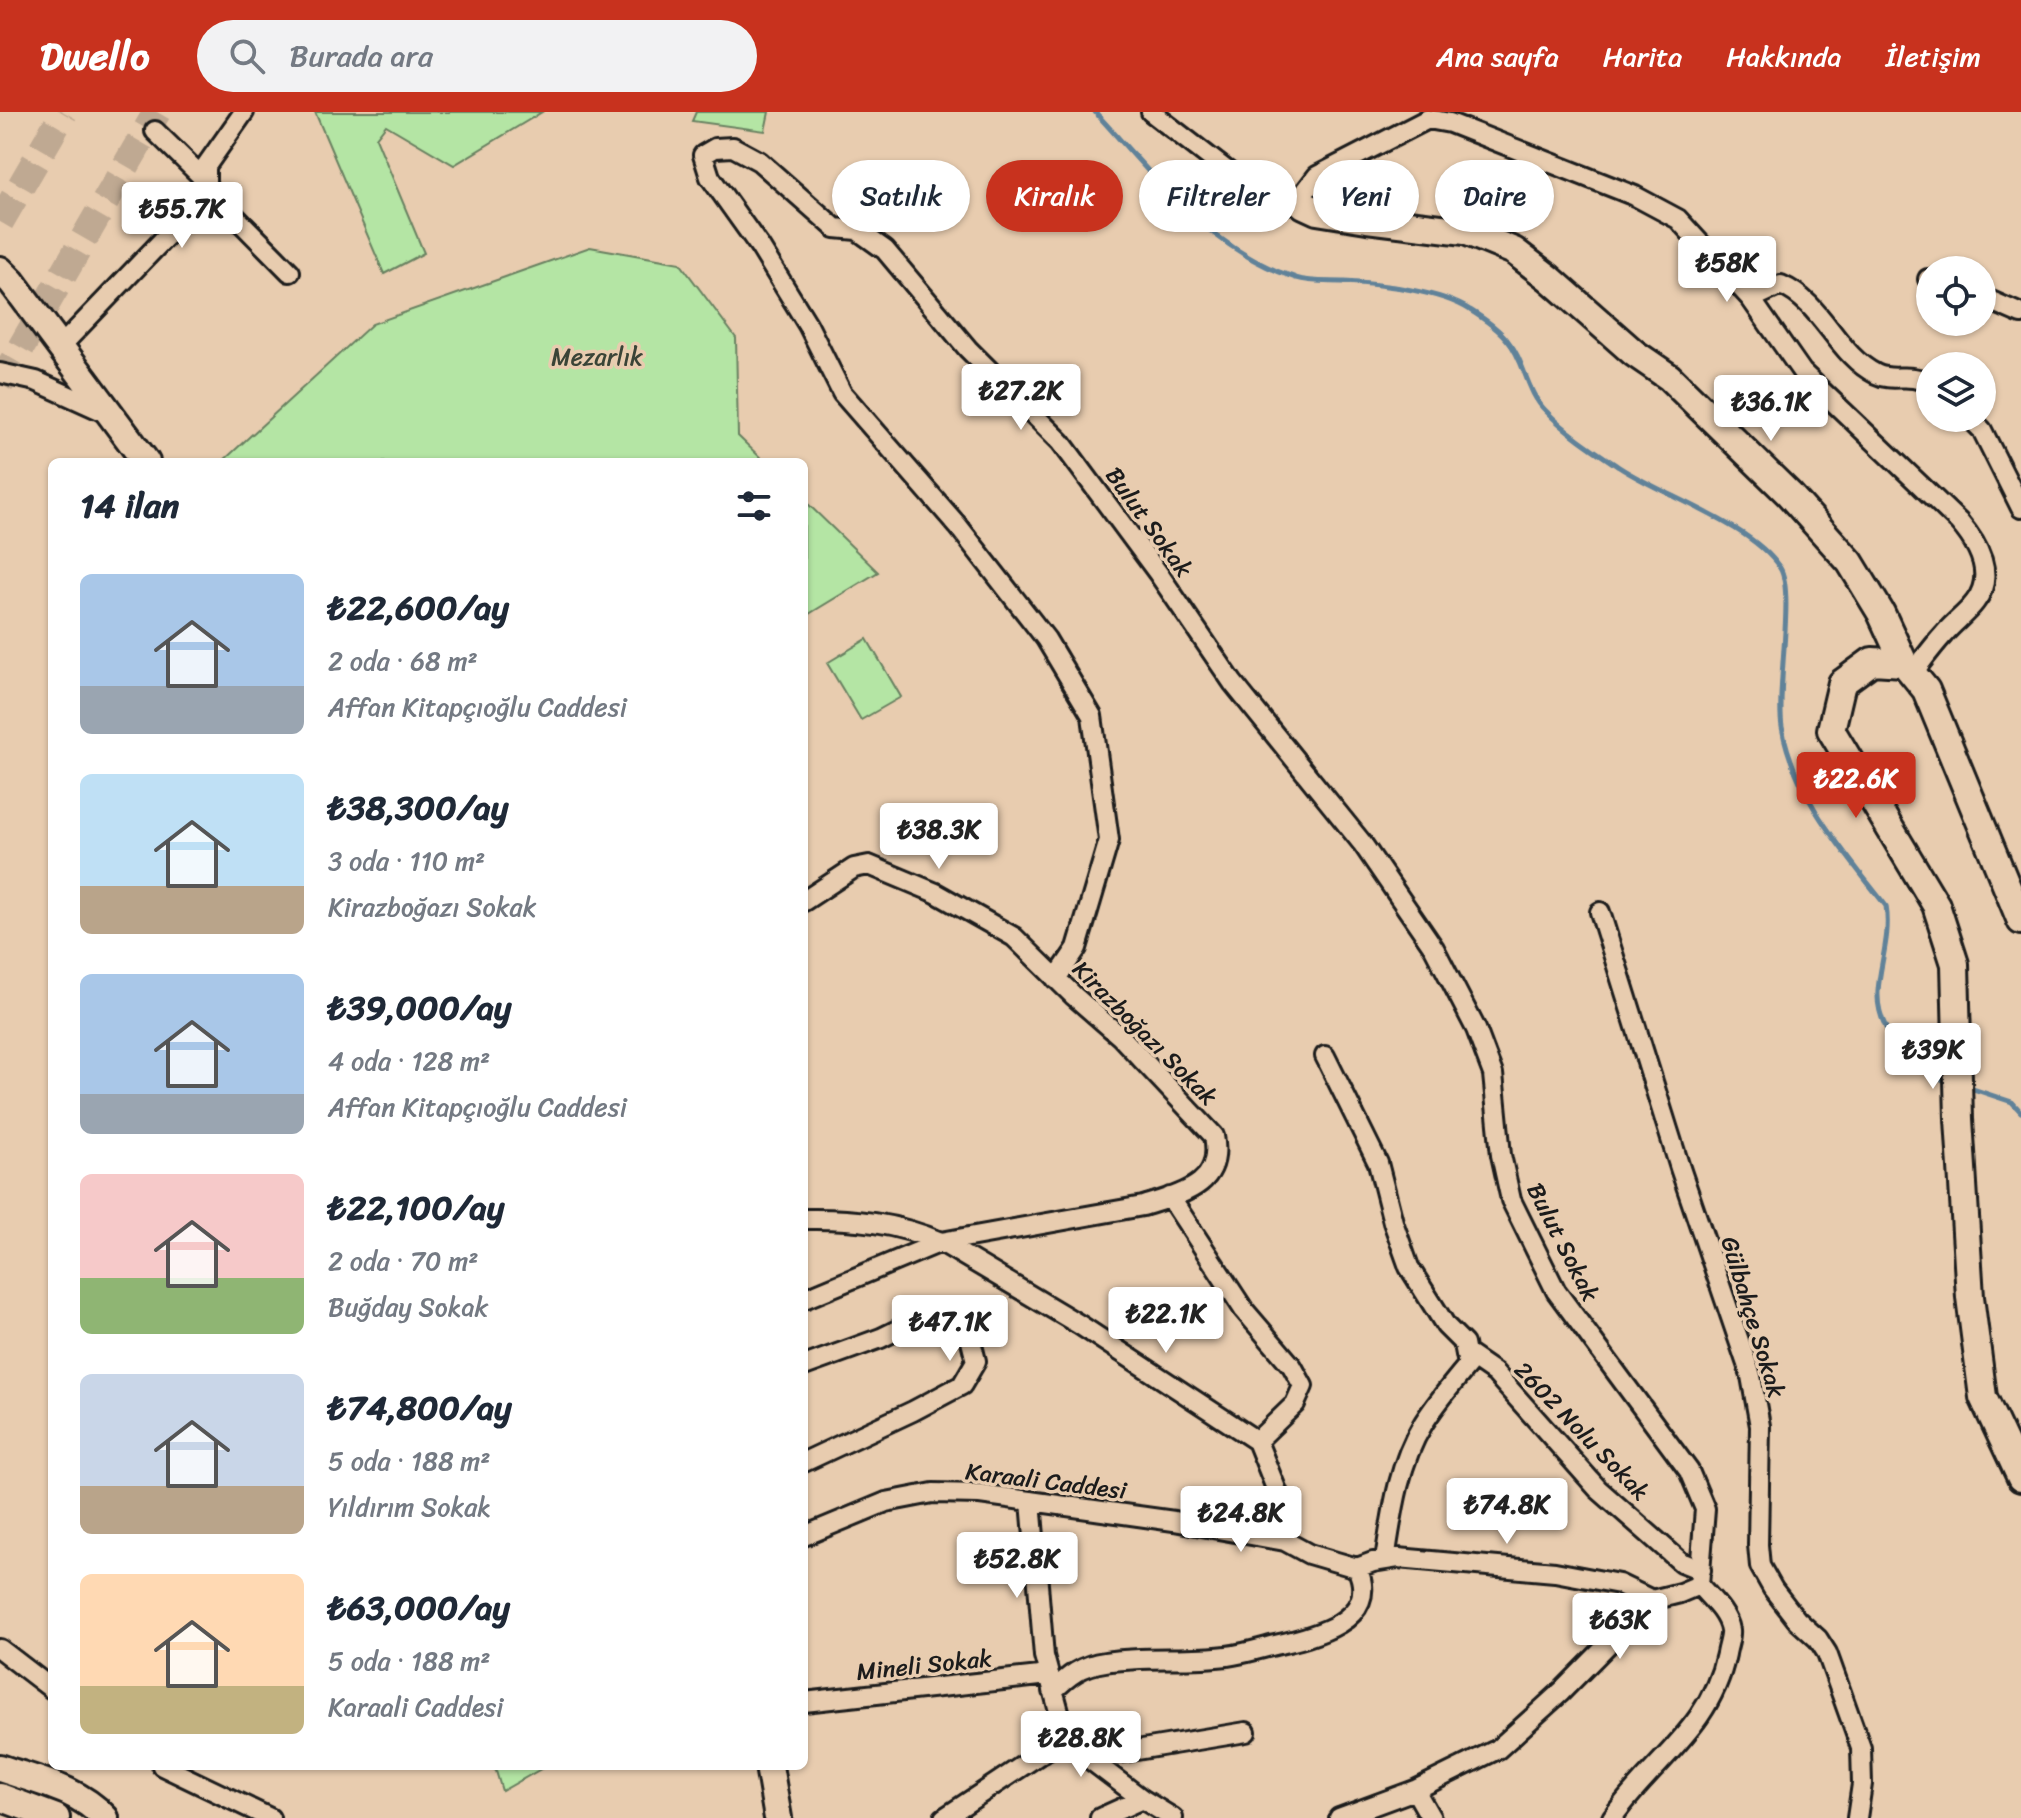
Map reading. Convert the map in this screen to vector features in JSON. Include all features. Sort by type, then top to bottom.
[{"type":"street","points":[[60,347],[206,195],[206,166],[244,112]]},
{"type":"street","points":[[1151,112],[1265,200],[1367,219],[1465,231],[1514,251],[1634,353],[1669,377],[1789,494],[1850,562],[1881,613],[1908,669],[1926,690],[2021,921]]},
{"type":"street","points":[[1304,205],[1304,193],[1317,176],[1428,119],[1450,123],[1621,190],[1678,219],[1751,299],[1802,372],[1959,522],[1976,542],[1983,562],[1984,582],[1977,600],[1908,669]]},
{"type":"street","points":[[155,131],[290,272]]},
{"type":"street","name":"Bulut Sokak","points":[[1056,979],[1077,948],[1109,840],[1092,716],[1046,639],[958,526],[842,393],[808,325],[760,247],[710,177],[703,155],[715,148],[733,147],[759,161],[835,228],[857,230],[885,250],[968,349],[1061,442],[1158,573],[1233,683],[1362,843],[1434,948],[1476,1029],[1493,1074],[1501,1155],[1511,1200],[1556,1291],[1689,1471],[1705,1509],[1700,1578]]},
{"type":"street","points":[[0,270],[143,458]]},
{"type":"street","points":[[1751,299],[1781,285],[1795,291],[1853,357],[1878,376],[1916,376]]},
{"type":"street","points":[[1996,303],[2021,314]]},
{"type":"street","points":[[0,373],[36,381],[109,414]]},
{"type":"street","points":[[1983,432],[2021,508]]},
{"type":"street","points":[[1908,669],[1872,661],[1842,683],[1831,730],[1936,905],[1955,964],[1959,1119],[1970,1297],[1983,1397],[2021,1478]]},
{"type":"street","name":"Kirazboğazı Sokak","points":[[808,898],[854,868],[869,865],[936,893],[1014,937],[1121,1037],[1214,1136],[1218,1155],[1210,1173],[1192,1188],[1170,1197],[1143,1206],[941,1242],[808,1297]]},
{"type":"street","name":"Gülbahçe Sokak","points":[[1600,912],[1680,1168],[1751,1376],[1760,1426],[1760,1566],[1797,1620],[1818,1639],[1832,1665],[1861,1748],[1862,1784],[1857,1818]]},
{"type":"street","name":"2602 Nolu Sokak","points":[[1325,1056],[1378,1163],[1393,1222],[1409,1267],[1446,1326],[1464,1344],[1466,1353],[1495,1373],[1598,1489],[1700,1578]]},
{"type":"street","points":[[1170,1197],[1244,1310],[1292,1366],[1303,1386],[1295,1404],[1257,1441]]},
{"type":"street","points":[[808,1219],[881,1223],[909,1229],[941,1242],[1092,1333],[1257,1441],[1287,1516],[1285,1541]]},
{"type":"street","points":[[808,1365],[881,1338],[930,1314],[954,1313],[968,1329],[976,1361],[962,1385],[808,1460]]},
{"type":"street","points":[[1385,1560],[1396,1494],[1411,1448],[1423,1425],[1468,1365],[1466,1353]]},
{"type":"street","name":"Karaali Caddesi","points":[[808,1534],[886,1502],[933,1493],[980,1494],[1174,1521],[1285,1541],[1309,1554],[1357,1568]]},
{"type":"street","points":[[1031,1501],[1044,1656],[1066,1737],[1142,1799],[1173,1818]]},
{"type":"street","points":[[1051,1683],[1073,1671],[1103,1662],[1228,1656],[1334,1628],[1357,1608],[1363,1581],[1357,1568],[1385,1560],[1434,1559],[1555,1572],[1619,1584],[1652,1600]]},
{"type":"street","points":[[1339,1818],[1415,1790],[1498,1749],[1561,1692],[1652,1600],[1700,1578],[1720,1608],[1730,1631],[1720,1681],[1697,1722],[1612,1818]]},
{"type":"street","points":[[0,1649],[48,1686]]},
{"type":"street","points":[[0,1667],[48,1687]]},
{"type":"street","name":"Mineli Sokak","points":[[808,1702],[1051,1683]]},
{"type":"street","points":[[1088,1758],[1246,1732]]},
{"type":"street","points":[[944,1818],[1066,1737]]},
{"type":"street","points":[[0,1768],[65,1788],[105,1818]]},
{"type":"street","points":[[170,1770],[270,1818]]},
{"type":"street","points":[[770,1770],[778,1818]]},
{"type":"street","points":[[1415,1790],[1431,1818]]},
{"type":"street","points":[[0,1797],[56,1818]]},
{"type":"street","points":[[1100,1818],[1142,1799]]},
{"type":"green space","points":[[315,112],[542,112],[454,165],[386,125],[376,138],[424,253],[384,274]]},
{"type":"green space","points":[[696,112],[769,112],[765,131],[692,121]]},
{"type":"green space","name":"Mezarlık","points":[[590,247],[680,263],[736,338],[738,436],[761,458],[226,458],[372,324]]},
{"type":"green space","points":[[808,504],[878,572],[808,615]]},
{"type":"green space","points":[[867,639],[901,697],[861,720],[827,663]]},
{"type":"green space","points":[[495,1770],[539,1770],[502,1791]]},
{"type":"waterway","points":[[1095,112],[1185,209],[1210,231],[1265,266],[1302,280],[1375,285],[1427,293],[1458,303],[1475,313],[1508,341],[1539,403],[1562,426],[1619,467],[1728,524],[1767,552],[1780,568],[1786,597],[1781,710],[1788,752],[1809,800],[1886,906],[1886,938],[1878,991],[1883,1021],[1910,1060],[1950,1082]]},
{"type":"waterway","points":[[1967,1087],[2012,1102],[2021,1112]]},
{"type":"tunnel","points":[[0,222],[64,112]]},
{"type":"tunnel","points":[[0,384],[157,112]]}]
